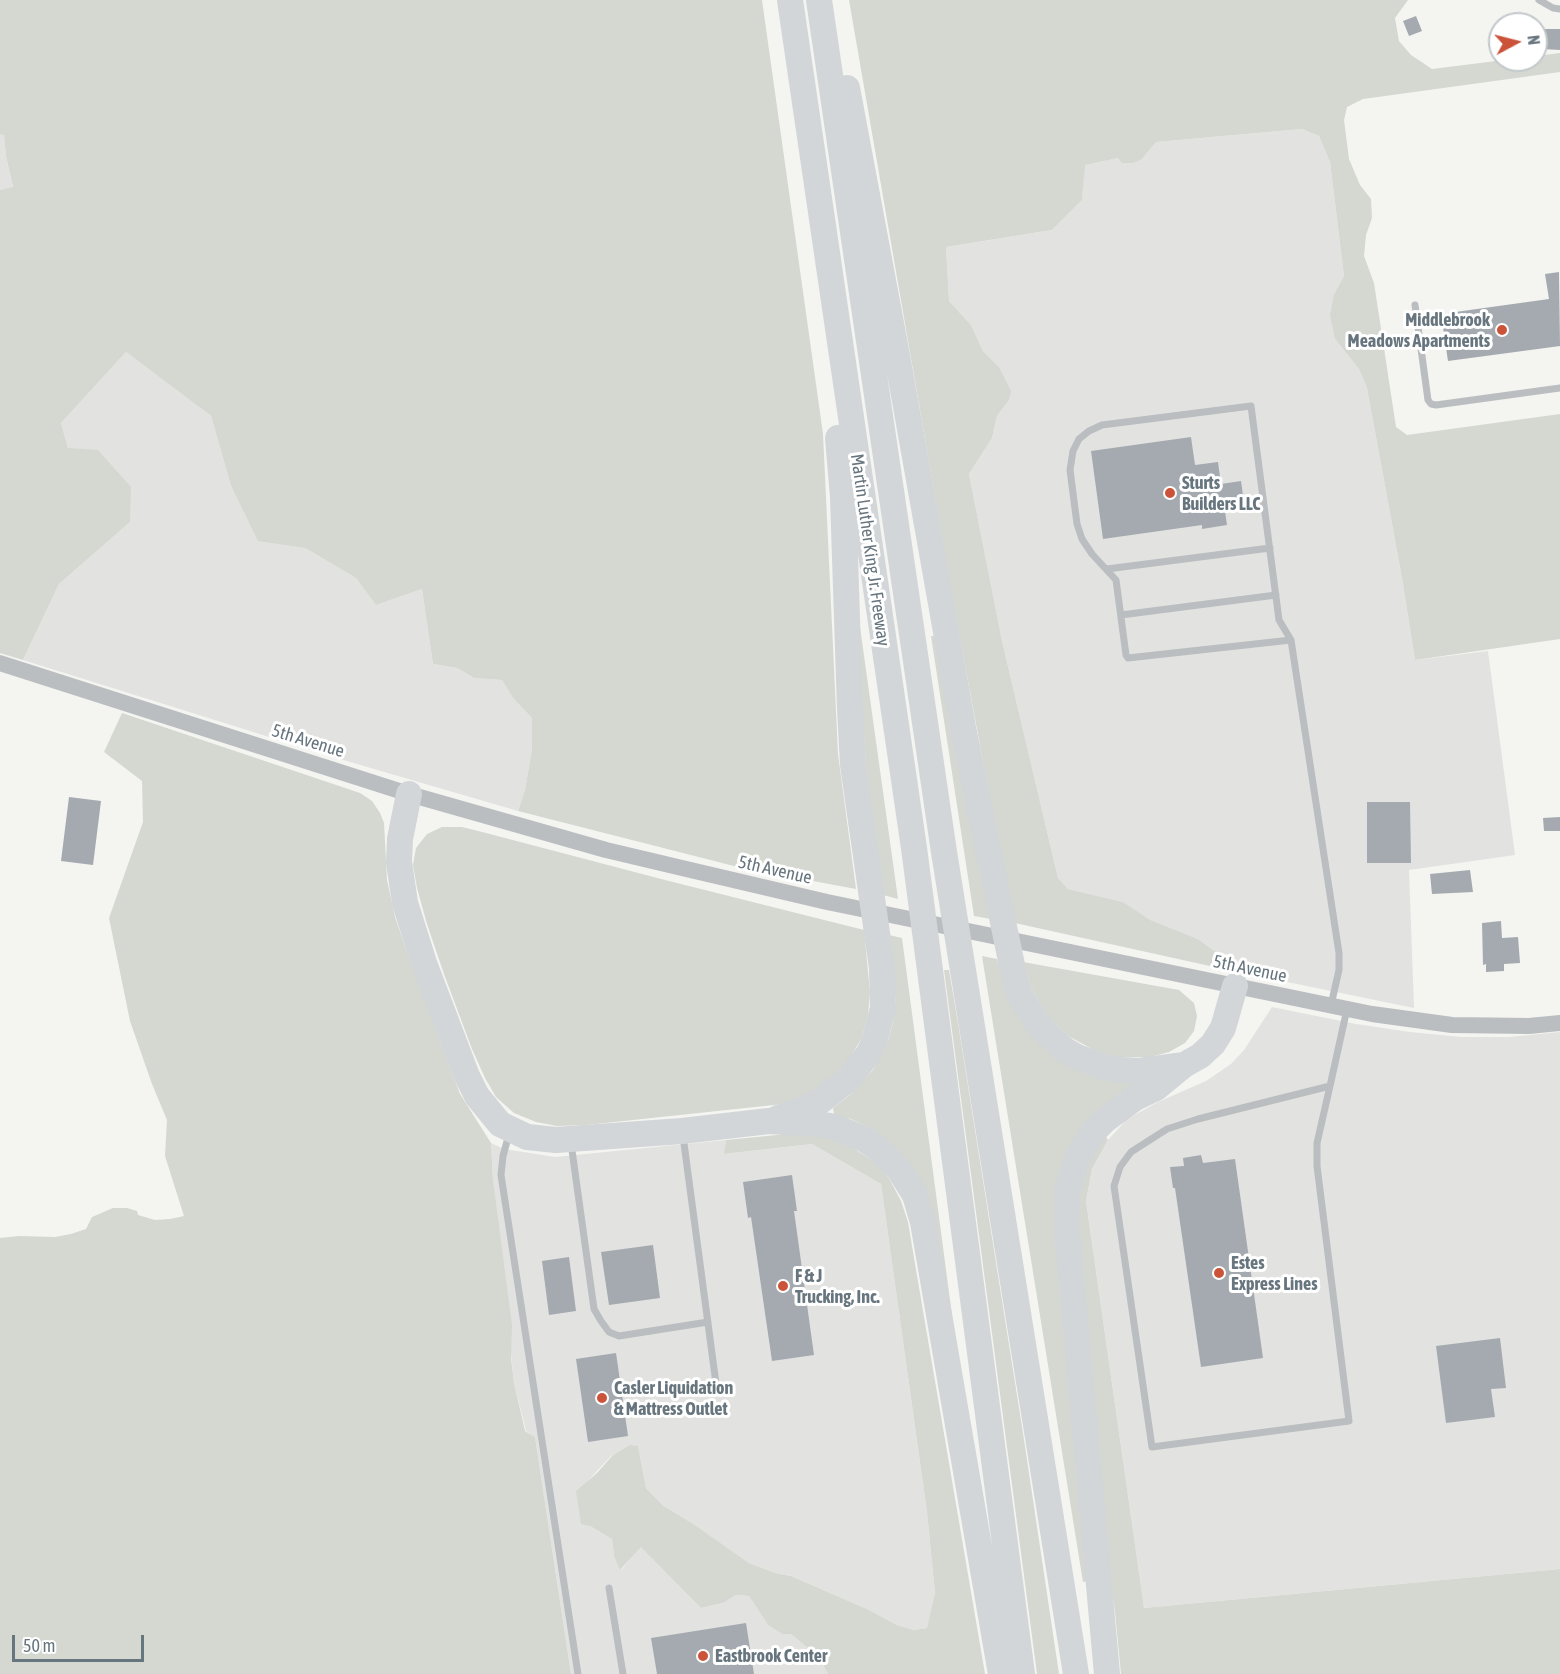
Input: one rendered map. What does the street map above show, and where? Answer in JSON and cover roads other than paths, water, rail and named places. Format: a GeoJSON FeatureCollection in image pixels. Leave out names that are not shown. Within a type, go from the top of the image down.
{"type":"FeatureCollection","features":[{"type":"Feature","properties":{"kind":"highway","name":"Martin Luther King Jr. Freeway"},"geometry":{"type":"LineString","coordinates":[[790,0],[914,848],[1022,1674]]}},
{"type":"Feature","properties":{"kind":"highway","name":"Martin Luther King Jr. Freeway"},"geometry":{"type":"LineString","coordinates":[[819,0],[940,829],[1076,1674]]}},
{"type":"Feature","properties":{"kind":"highway"},"geometry":{"type":"LineString","coordinates":[[827,0],[855,123],[964,733],[1014,980],[1024,1003],[1039,1026],[1065,1050],[1077,1057],[1107,1068],[1123,1070],[1139,1071],[1184,1065]]}},
{"type":"Feature","properties":{"kind":"highway"},"geometry":{"type":"LineString","coordinates":[[769,1121],[822,1100],[850,1078],[861,1065],[875,1039],[884,996],[853,756],[843,497],[837,426],[796,132],[800,65]]}},
{"type":"Feature","properties":{"kind":"highway"},"geometry":{"type":"LineString","coordinates":[[409,794],[400,839],[399,862],[401,883],[412,928],[467,1076],[477,1096],[501,1124],[510,1130],[541,1139],[570,1140],[769,1121],[819,1124],[853,1133],[880,1150],[891,1161],[915,1195],[923,1222],[1002,1674]]}},
{"type":"Feature","properties":{"kind":"highway"},"geometry":{"type":"LineString","coordinates":[[1107,1674],[1066,1231],[1067,1191],[1078,1156],[1094,1132],[1112,1114],[1156,1088],[1184,1065],[1207,1051],[1219,1036],[1235,986]]}},
{"type":"Feature","properties":{"kind":"street","name":"5th Avenue"},"geometry":{"type":"LineString","coordinates":[[0,663],[409,794],[606,850],[827,902],[1394,1018],[1452,1025],[1529,1026],[1560,1023]]}},
{"type":"Feature","properties":{"kind":"lane"},"geometry":{"type":"LineString","coordinates":[[1539,0],[1553,8],[1560,9]]}},
{"type":"Feature","properties":{"kind":"lane"},"geometry":{"type":"LineString","coordinates":[[1415,305],[1428,400],[1431,404],[1560,388]]}},
{"type":"Feature","properties":{"kind":"lane"},"geometry":{"type":"LineString","coordinates":[[1291,640],[1128,658],[1116,580],[1082,540],[1077,524],[1070,470],[1073,451],[1079,439],[1102,425],[1251,406],[1279,620],[1291,640],[1339,953],[1339,1007],[1330,1086],[1317,1143],[1317,1166],[1349,1421],[1152,1447],[1114,1186],[1120,1167],[1131,1152],[1167,1129],[1330,1086]]}},
{"type":"Feature","properties":{"kind":"lane"},"geometry":{"type":"LineString","coordinates":[[1107,569],[1269,548]]}},
{"type":"Feature","properties":{"kind":"lane"},"geometry":{"type":"LineString","coordinates":[[1120,615],[1276,596]]}},
{"type":"Feature","properties":{"kind":"lane"},"geometry":{"type":"LineString","coordinates":[[510,1130],[501,1175],[578,1674]]}},
{"type":"Feature","properties":{"kind":"lane"},"geometry":{"type":"LineString","coordinates":[[682,1131],[717,1391]]}},
{"type":"Feature","properties":{"kind":"lane"},"geometry":{"type":"LineString","coordinates":[[570,1140],[594,1310],[609,1332],[619,1336],[708,1322]]}},
{"type":"Feature","properties":{"kind":"lane"},"geometry":{"type":"LineString","coordinates":[[609,1588],[623,1674]]}},
{"type":"Feature","properties":{"kind":"place","name":"Middlebrook Meadows Apartments"},"geometry":{"type":"Point","coordinates":[1502,330]}},
{"type":"Feature","properties":{"kind":"place","name":"Sturts Builders LLC"},"geometry":{"type":"Point","coordinates":[1170,493]}},
{"type":"Feature","properties":{"kind":"place","name":"Estes Express Lines"},"geometry":{"type":"Point","coordinates":[1219,1273]}},
{"type":"Feature","properties":{"kind":"place","name":"F & J Trucking, Inc."},"geometry":{"type":"Point","coordinates":[783,1286]}},
{"type":"Feature","properties":{"kind":"place","name":"Casler Liquidation & Mattress Outlet"},"geometry":{"type":"Point","coordinates":[602,1398]}},
{"type":"Feature","properties":{"kind":"place","name":"Eastbrook Center"},"geometry":{"type":"Point","coordinates":[703,1656]}}]}
